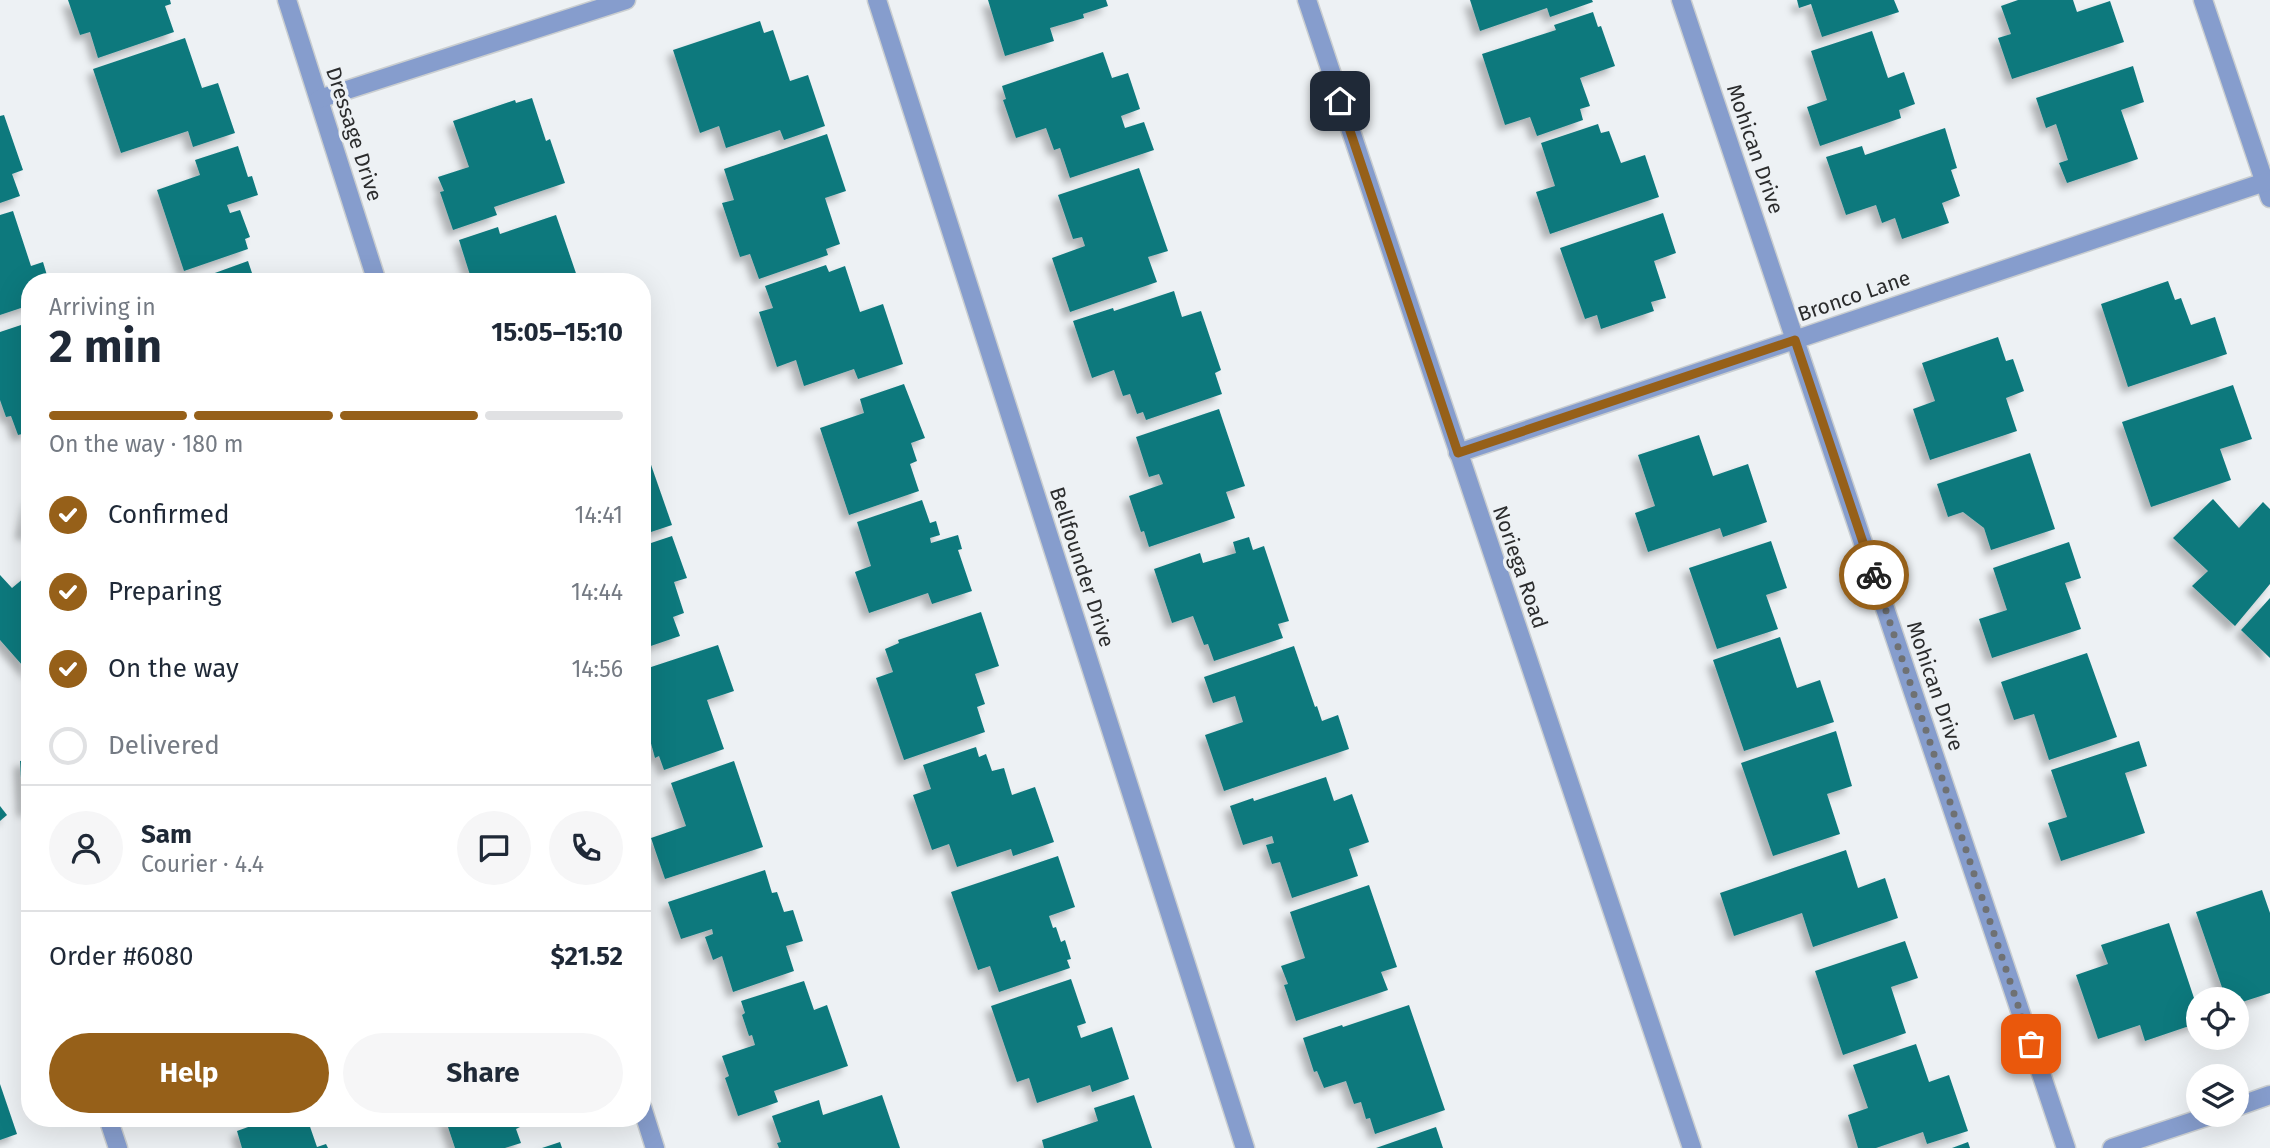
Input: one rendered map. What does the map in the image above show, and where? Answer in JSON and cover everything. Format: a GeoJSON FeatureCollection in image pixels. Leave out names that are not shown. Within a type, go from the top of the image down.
{"type":"FeatureCollection","features":[{"type":"Feature","properties":{"kind":"street","name":"Dressage Drive"},"geometry":{"type":"LineString","coordinates":[[287,0],[374,273]]}},
{"type":"Feature","properties":{"kind":"street"},"geometry":{"type":"LineString","coordinates":[[319,99],[626,0]]}},
{"type":"Feature","properties":{"kind":"street","name":"Bellfounder Drive"},"geometry":{"type":"LineString","coordinates":[[877,0],[1245,1148]]}},
{"type":"Feature","properties":{"kind":"street","name":"Noriega Road"},"geometry":{"type":"LineString","coordinates":[[1307,0],[1692,1148]]}},
{"type":"Feature","properties":{"kind":"street","name":"Mohican Drive"},"geometry":{"type":"LineString","coordinates":[[1681,0],[2066,1148]]}},
{"type":"Feature","properties":{"kind":"street"},"geometry":{"type":"LineString","coordinates":[[2203,0],[2267,190]]}},
{"type":"Feature","properties":{"kind":"street","name":"Bronco Lane"},"geometry":{"type":"LineString","coordinates":[[1458,453],[1795,340],[2267,190]]}},
{"type":"Feature","properties":{"kind":"street"},"geometry":{"type":"LineString","coordinates":[[2249,1102],[2270,1095]]}},
{"type":"Feature","properties":{"kind":"street"},"geometry":{"type":"LineString","coordinates":[[2112,1148],[2186,1124]]}},
{"type":"Feature","properties":{"kind":"street"},"geometry":{"type":"LineString","coordinates":[[111,1127],[118,1148]]}},
{"type":"Feature","properties":{"kind":"street"},"geometry":{"type":"LineString","coordinates":[[648,1127],[655,1148]]}},
{"type":"Feature","properties":{"kind":"building"},"geometry":{"type":"Polygon","coordinates":[[[68,0],[170,0],[171,4],[165,6],[174,32],[98,58],[90,32],[80,35],[68,0]]]}},
{"type":"Feature","properties":{"kind":"building"},"geometry":{"type":"Polygon","coordinates":[[[988,0],[1106,0],[1108,6],[1083,14],[1084,18],[1050,28],[1054,41],[1005,56],[988,0]]]}},
{"type":"Feature","properties":{"kind":"building"},"geometry":{"type":"Polygon","coordinates":[[[1470,0],[1593,2],[1550,17],[1547,8],[1480,31],[1470,0]]]}},
{"type":"Feature","properties":{"kind":"building"},"geometry":{"type":"Polygon","coordinates":[[[1797,0],[1894,0],[1899,12],[1822,37],[1811,4],[1799,8],[1797,0]]]}},
{"type":"Feature","properties":{"kind":"building"},"geometry":{"type":"Polygon","coordinates":[[[2018,0],[2073,0],[2077,12],[2110,1],[2124,42],[2012,79],[1998,38],[2011,34],[2001,6],[2018,0]]]}},
{"type":"Feature","properties":{"kind":"building"},"geometry":{"type":"Polygon","coordinates":[[[1593,12],[1598,27],[1601,26],[1615,66],[1580,78],[1590,106],[1580,109],[1583,120],[1537,136],[1530,117],[1505,125],[1482,54],[1556,30],[1554,25],[1593,12]]]}},
{"type":"Feature","properties":{"kind":"building"},"geometry":{"type":"Polygon","coordinates":[[[760,21],[764,33],[773,30],[790,81],[808,75],[825,126],[784,140],[780,130],[726,148],[719,126],[700,133],[673,50],[760,21]]]}},
{"type":"Feature","properties":{"kind":"building"},"geometry":{"type":"Polygon","coordinates":[[[1872,31],[1888,78],[1904,72],[1915,104],[1899,110],[1901,118],[1820,146],[1807,107],[1827,100],[1811,51],[1872,31]]]}},
{"type":"Feature","properties":{"kind":"building"},"geometry":{"type":"Polygon","coordinates":[[[185,38],[202,88],[218,83],[235,133],[193,147],[188,131],[121,153],[93,69],[185,38]]]}},
{"type":"Feature","properties":{"kind":"building"},"geometry":{"type":"Polygon","coordinates":[[[1103,52],[1112,78],[1128,73],[1140,109],[1121,116],[1125,128],[1144,122],[1154,150],[1070,178],[1060,148],[1054,150],[1046,128],[1016,138],[1003,100],[1006,99],[1002,86],[1103,52]]]}},
{"type":"Feature","properties":{"kind":"building"},"geometry":{"type":"Polygon","coordinates":[[[2133,66],[2144,102],[2121,110],[2138,159],[2067,183],[2059,163],[2068,160],[2056,124],[2046,128],[2036,98],[2133,66]]]}},
{"type":"Feature","properties":{"kind":"building"},"geometry":{"type":"Polygon","coordinates":[[[532,98],[546,141],[550,139],[565,183],[494,207],[497,215],[453,230],[440,192],[444,191],[438,177],[469,167],[453,121],[515,100],[516,103],[532,98]]]}},
{"type":"Feature","properties":{"kind":"building"},"geometry":{"type":"Polygon","coordinates":[[[4,115],[23,170],[12,174],[20,196],[0,203],[0,116],[4,115]]]}},
{"type":"Feature","properties":{"kind":"building"},"geometry":{"type":"Polygon","coordinates":[[[1598,124],[1601,133],[1609,131],[1621,163],[1645,155],[1659,197],[1550,234],[1536,192],[1555,186],[1541,143],[1598,124]]]}},
{"type":"Feature","properties":{"kind":"building"},"geometry":{"type":"Polygon","coordinates":[[[1945,128],[1957,168],[1951,170],[1960,196],[1942,203],[1949,223],[1902,239],[1895,218],[1882,223],[1876,205],[1846,215],[1826,157],[1862,146],[1865,155],[1945,128]]]}},
{"type":"Feature","properties":{"kind":"building"},"geometry":{"type":"Polygon","coordinates":[[[827,134],[846,191],[825,198],[840,244],[826,249],[828,255],[759,279],[750,254],[740,257],[722,203],[734,200],[724,169],[827,134]]]}},
{"type":"Feature","properties":{"kind":"building"},"geometry":{"type":"Polygon","coordinates":[[[238,146],[248,177],[252,176],[258,195],[227,205],[230,213],[240,210],[250,237],[245,239],[248,249],[184,271],[157,190],[200,175],[195,160],[238,146]]]}},
{"type":"Feature","properties":{"kind":"building"},"geometry":{"type":"Polygon","coordinates":[[[1139,168],[1168,251],[1148,257],[1157,282],[1070,312],[1052,258],[1085,246],[1082,237],[1073,239],[1058,195],[1139,168]]]}},
{"type":"Feature","properties":{"kind":"building"},"geometry":{"type":"Polygon","coordinates":[[[13,211],[31,266],[43,262],[46,273],[21,273],[21,308],[0,315],[0,215],[13,211]]]}},
{"type":"Feature","properties":{"kind":"building"},"geometry":{"type":"Polygon","coordinates":[[[1663,213],[1676,253],[1654,261],[1666,298],[1651,302],[1654,311],[1601,329],[1597,315],[1585,319],[1560,248],[1663,213]]]}},
{"type":"Feature","properties":{"kind":"building"},"geometry":{"type":"Polygon","coordinates":[[[556,215],[576,273],[469,273],[459,240],[498,227],[500,234],[556,215]]]}},
{"type":"Feature","properties":{"kind":"building"},"geometry":{"type":"Polygon","coordinates":[[[248,261],[252,273],[215,273],[248,261]]]}},
{"type":"Feature","properties":{"kind":"building"},"geometry":{"type":"Polygon","coordinates":[[[826,265],[829,272],[845,266],[860,312],[883,304],[903,364],[858,379],[854,369],[804,386],[796,360],[777,367],[759,312],[773,308],[765,286],[826,265]]]}},
{"type":"Feature","properties":{"kind":"building"},"geometry":{"type":"Polygon","coordinates":[[[2168,281],[2175,300],[2181,298],[2191,325],[2215,317],[2227,354],[2128,387],[2101,304],[2168,281]]]}},
{"type":"Feature","properties":{"kind":"building"},"geometry":{"type":"Polygon","coordinates":[[[1174,291],[1182,317],[1201,311],[1221,370],[1215,373],[1222,394],[1146,420],[1143,412],[1137,414],[1130,394],[1123,396],[1114,370],[1092,378],[1073,321],[1174,291]]]}},
{"type":"Feature","properties":{"kind":"building"},"geometry":{"type":"Polygon","coordinates":[[[21,325],[21,434],[18,435],[11,416],[6,417],[0,400],[0,332],[21,325]]]}},
{"type":"Feature","properties":{"kind":"building"},"geometry":{"type":"Polygon","coordinates":[[[1998,337],[2006,361],[2013,359],[2024,391],[2006,398],[2017,431],[1930,460],[1913,409],[1935,401],[1922,363],[1998,337]]]}},
{"type":"Feature","properties":{"kind":"building"},"geometry":{"type":"Polygon","coordinates":[[[904,384],[925,438],[911,443],[917,461],[910,464],[919,491],[849,515],[820,428],[864,413],[860,399],[904,384]]]}},
{"type":"Feature","properties":{"kind":"building"},"geometry":{"type":"Polygon","coordinates":[[[2233,385],[2252,439],[2220,449],[2231,480],[2151,507],[2122,422],[2233,385]]]}},
{"type":"Feature","properties":{"kind":"building"},"geometry":{"type":"Polygon","coordinates":[[[1219,409],[1245,486],[1226,492],[1235,518],[1149,547],[1129,496],[1163,484],[1159,474],[1149,477],[1136,437],[1219,409]]]}},
{"type":"Feature","properties":{"kind":"building"},"geometry":{"type":"Polygon","coordinates":[[[1699,435],[1713,476],[1748,464],[1767,522],[1723,537],[1720,528],[1648,552],[1635,513],[1655,506],[1638,455],[1699,435]]]}},
{"type":"Feature","properties":{"kind":"building"},"geometry":{"type":"Polygon","coordinates":[[[2030,453],[2055,529],[1991,550],[1984,528],[1963,512],[1948,517],[1937,484],[2030,453]]]}},
{"type":"Feature","properties":{"kind":"building"},"geometry":{"type":"Polygon","coordinates":[[[651,465],[672,525],[651,532],[651,465]]]}},
{"type":"Feature","properties":{"kind":"building"},"geometry":{"type":"Polygon","coordinates":[[[2213,499],[2239,528],[2263,502],[2270,509],[2270,584],[2235,626],[2192,586],[2208,571],[2173,538],[2213,499]]]}},
{"type":"Feature","properties":{"kind":"building"},"geometry":{"type":"Polygon","coordinates":[[[922,500],[930,523],[936,521],[940,535],[930,538],[931,543],[958,535],[962,549],[958,550],[972,591],[932,604],[928,593],[869,613],[855,572],[871,566],[857,522],[922,500]]]}},
{"type":"Feature","properties":{"kind":"building"},"geometry":{"type":"Polygon","coordinates":[[[672,536],[687,578],[674,582],[684,613],[673,617],[680,636],[651,646],[651,543],[672,536]]]}},
{"type":"Feature","properties":{"kind":"building"},"geometry":{"type":"Polygon","coordinates":[[[1249,537],[1253,550],[1264,546],[1289,621],[1278,624],[1283,638],[1214,661],[1208,644],[1204,645],[1193,616],[1172,623],[1154,569],[1200,553],[1203,563],[1236,553],[1233,542],[1249,537]]]}},
{"type":"Feature","properties":{"kind":"building"},"geometry":{"type":"Polygon","coordinates":[[[1771,541],[1787,588],[1766,595],[1778,629],[1717,649],[1689,568],[1771,541]]]}},
{"type":"Feature","properties":{"kind":"building"},"geometry":{"type":"Polygon","coordinates":[[[2069,542],[2081,578],[2065,583],[2081,629],[1992,658],[1979,619],[2007,610],[1993,568],[2069,542]]]}},
{"type":"Feature","properties":{"kind":"building"},"geometry":{"type":"Polygon","coordinates":[[[0,575],[12,588],[21,580],[21,664],[0,640],[0,575]]]}},
{"type":"Feature","properties":{"kind":"building"},"geometry":{"type":"Polygon","coordinates":[[[2270,598],[2270,658],[2241,630],[2270,598]]]}},
{"type":"Feature","properties":{"kind":"building"},"geometry":{"type":"Polygon","coordinates":[[[981,612],[999,666],[975,674],[985,704],[977,707],[985,732],[904,760],[876,678],[893,672],[885,649],[899,643],[898,640],[981,612]]]}},
{"type":"Feature","properties":{"kind":"building"},"geometry":{"type":"Polygon","coordinates":[[[1780,637],[1797,688],[1820,680],[1834,722],[1744,751],[1713,660],[1780,637]]]}},
{"type":"Feature","properties":{"kind":"building"},"geometry":{"type":"Polygon","coordinates":[[[718,645],[734,691],[707,700],[724,749],[664,770],[659,756],[655,758],[651,743],[651,667],[718,645]]]}},
{"type":"Feature","properties":{"kind":"building"},"geometry":{"type":"Polygon","coordinates":[[[1294,646],[1322,721],[1338,715],[1349,749],[1224,791],[1205,735],[1243,722],[1235,696],[1213,703],[1204,677],[1294,646]]]}},
{"type":"Feature","properties":{"kind":"building"},"geometry":{"type":"Polygon","coordinates":[[[2087,653],[2117,737],[2049,760],[2034,714],[2014,720],[2001,682],[2087,653]]]}},
{"type":"Feature","properties":{"kind":"building"},"geometry":{"type":"Polygon","coordinates":[[[1836,731],[1852,786],[1827,794],[1840,834],[1773,856],[1741,763],[1836,731]]]}},
{"type":"Feature","properties":{"kind":"building"},"geometry":{"type":"Polygon","coordinates":[[[2139,741],[2147,766],[2125,773],[2145,833],[2061,861],[2048,823],[2067,817],[2051,770],[2139,741]]]}},
{"type":"Feature","properties":{"kind":"building"},"geometry":{"type":"Polygon","coordinates":[[[976,747],[979,757],[986,754],[992,771],[1004,768],[1012,795],[1035,787],[1054,842],[1013,856],[1011,849],[957,867],[949,844],[932,850],[913,795],[931,789],[923,765],[976,747]]]}},
{"type":"Feature","properties":{"kind":"building"},"geometry":{"type":"Polygon","coordinates":[[[734,761],[763,847],[665,879],[651,838],[686,826],[671,783],[734,761]]]}},
{"type":"Feature","properties":{"kind":"building"},"geometry":{"type":"Polygon","coordinates":[[[1326,777],[1334,801],[1352,794],[1369,842],[1349,849],[1358,876],[1292,898],[1280,862],[1272,864],[1266,845],[1274,843],[1272,836],[1243,845],[1230,806],[1253,798],[1254,801],[1326,777]]]}},
{"type":"Feature","properties":{"kind":"building"},"geometry":{"type":"Polygon","coordinates":[[[0,806],[7,815],[0,821],[0,806]]]}},
{"type":"Feature","properties":{"kind":"building"},"geometry":{"type":"Polygon","coordinates":[[[1846,850],[1858,888],[1885,878],[1898,918],[1813,947],[1802,913],[1734,936],[1720,893],[1846,850]]]}},
{"type":"Feature","properties":{"kind":"building"},"geometry":{"type":"Polygon","coordinates":[[[1058,856],[1075,907],[1049,916],[1061,942],[1065,940],[1071,959],[1067,960],[1070,968],[999,992],[990,966],[978,970],[951,892],[1058,856]]]}},
{"type":"Feature","properties":{"kind":"building"},"geometry":{"type":"Polygon","coordinates":[[[765,870],[772,893],[777,892],[784,912],[793,910],[803,941],[786,946],[794,971],[733,992],[722,956],[713,960],[705,937],[713,934],[712,929],[681,939],[668,902],[765,870]]]}},
{"type":"Feature","properties":{"kind":"building"},"geometry":{"type":"Polygon","coordinates":[[[1369,885],[1397,967],[1381,972],[1388,990],[1296,1021],[1284,985],[1288,984],[1281,966],[1305,958],[1290,912],[1369,885]]]}},
{"type":"Feature","properties":{"kind":"building"},"geometry":{"type":"Polygon","coordinates":[[[2262,890],[2270,913],[2270,993],[2249,1000],[2249,987],[2222,987],[2196,912],[2262,890]]]}},
{"type":"Feature","properties":{"kind":"building"},"geometry":{"type":"Polygon","coordinates":[[[2169,923],[2190,987],[2186,987],[2186,1027],[2145,1041],[2140,1025],[2098,1039],[2076,975],[2108,964],[2101,945],[2169,923]]]}},
{"type":"Feature","properties":{"kind":"building"},"geometry":{"type":"Polygon","coordinates":[[[1905,941],[1918,978],[1891,987],[1906,1033],[1843,1055],[1815,971],[1905,941]]]}},
{"type":"Feature","properties":{"kind":"building"},"geometry":{"type":"Polygon","coordinates":[[[1071,979],[1086,1023],[1077,1026],[1081,1038],[1112,1027],[1129,1079],[1092,1092],[1090,1085],[1037,1103],[1029,1078],[1017,1082],[991,1006],[1071,979]]]}},
{"type":"Feature","properties":{"kind":"building"},"geometry":{"type":"Polygon","coordinates":[[[804,981],[814,1010],[827,1005],[848,1066],[774,1091],[778,1102],[738,1116],[725,1078],[729,1076],[722,1056],[755,1045],[742,1015],[745,1013],[741,1001],[804,981]]]}},
{"type":"Feature","properties":{"kind":"building"},"geometry":{"type":"Polygon","coordinates":[[[1409,1005],[1445,1110],[1375,1134],[1370,1118],[1366,1119],[1361,1102],[1354,1104],[1346,1081],[1324,1088],[1317,1071],[1314,1072],[1303,1038],[1409,1005]]]}},
{"type":"Feature","properties":{"kind":"building"},"geometry":{"type":"Polygon","coordinates":[[[1916,1044],[1929,1082],[1949,1075],[1968,1131],[1927,1144],[1923,1132],[1876,1148],[1858,1148],[1848,1115],[1868,1108],[1853,1065],[1916,1044]]]}},
{"type":"Feature","properties":{"kind":"building"},"geometry":{"type":"Polygon","coordinates":[[[0,1084],[17,1134],[0,1140],[0,1084]]]}},
{"type":"Feature","properties":{"kind":"building"},"geometry":{"type":"Polygon","coordinates":[[[882,1095],[900,1148],[779,1148],[777,1143],[781,1142],[772,1116],[819,1100],[823,1115],[882,1095]]]}},
{"type":"Feature","properties":{"kind":"building"},"geometry":{"type":"Polygon","coordinates":[[[1134,1095],[1152,1148],[1044,1148],[1042,1140],[1098,1121],[1094,1108],[1134,1095]]]}},
{"type":"Feature","properties":{"kind":"building"},"geometry":{"type":"Polygon","coordinates":[[[248,1127],[310,1127],[317,1147],[326,1144],[328,1148],[242,1148],[237,1131],[248,1127]]]}},
{"type":"Feature","properties":{"kind":"building"},"geometry":{"type":"Polygon","coordinates":[[[448,1127],[520,1127],[516,1129],[521,1143],[505,1148],[455,1148],[448,1127]]]}},
{"type":"Feature","properties":{"kind":"building"},"geometry":{"type":"Polygon","coordinates":[[[1436,1127],[1443,1148],[1376,1148],[1436,1127]]]}},
{"type":"Feature","properties":{"kind":"building"},"geometry":{"type":"Polygon","coordinates":[[[560,1142],[562,1148],[542,1148],[560,1142]]]}},
{"type":"Feature","properties":{"kind":"building"},"geometry":{"type":"Polygon","coordinates":[[[1968,1142],[1970,1148],[1952,1148],[1968,1142]]]}},
{"type":"Feature","properties":{"kind":"way so far"},"geometry":{"type":"LineString","coordinates":[[1874,575],[2031,1044]]}},
{"type":"Feature","properties":{"kind":"route"},"geometry":{"type":"LineString","coordinates":[[1340,101],[1458,453],[1795,340],[1874,575]]}}]}
